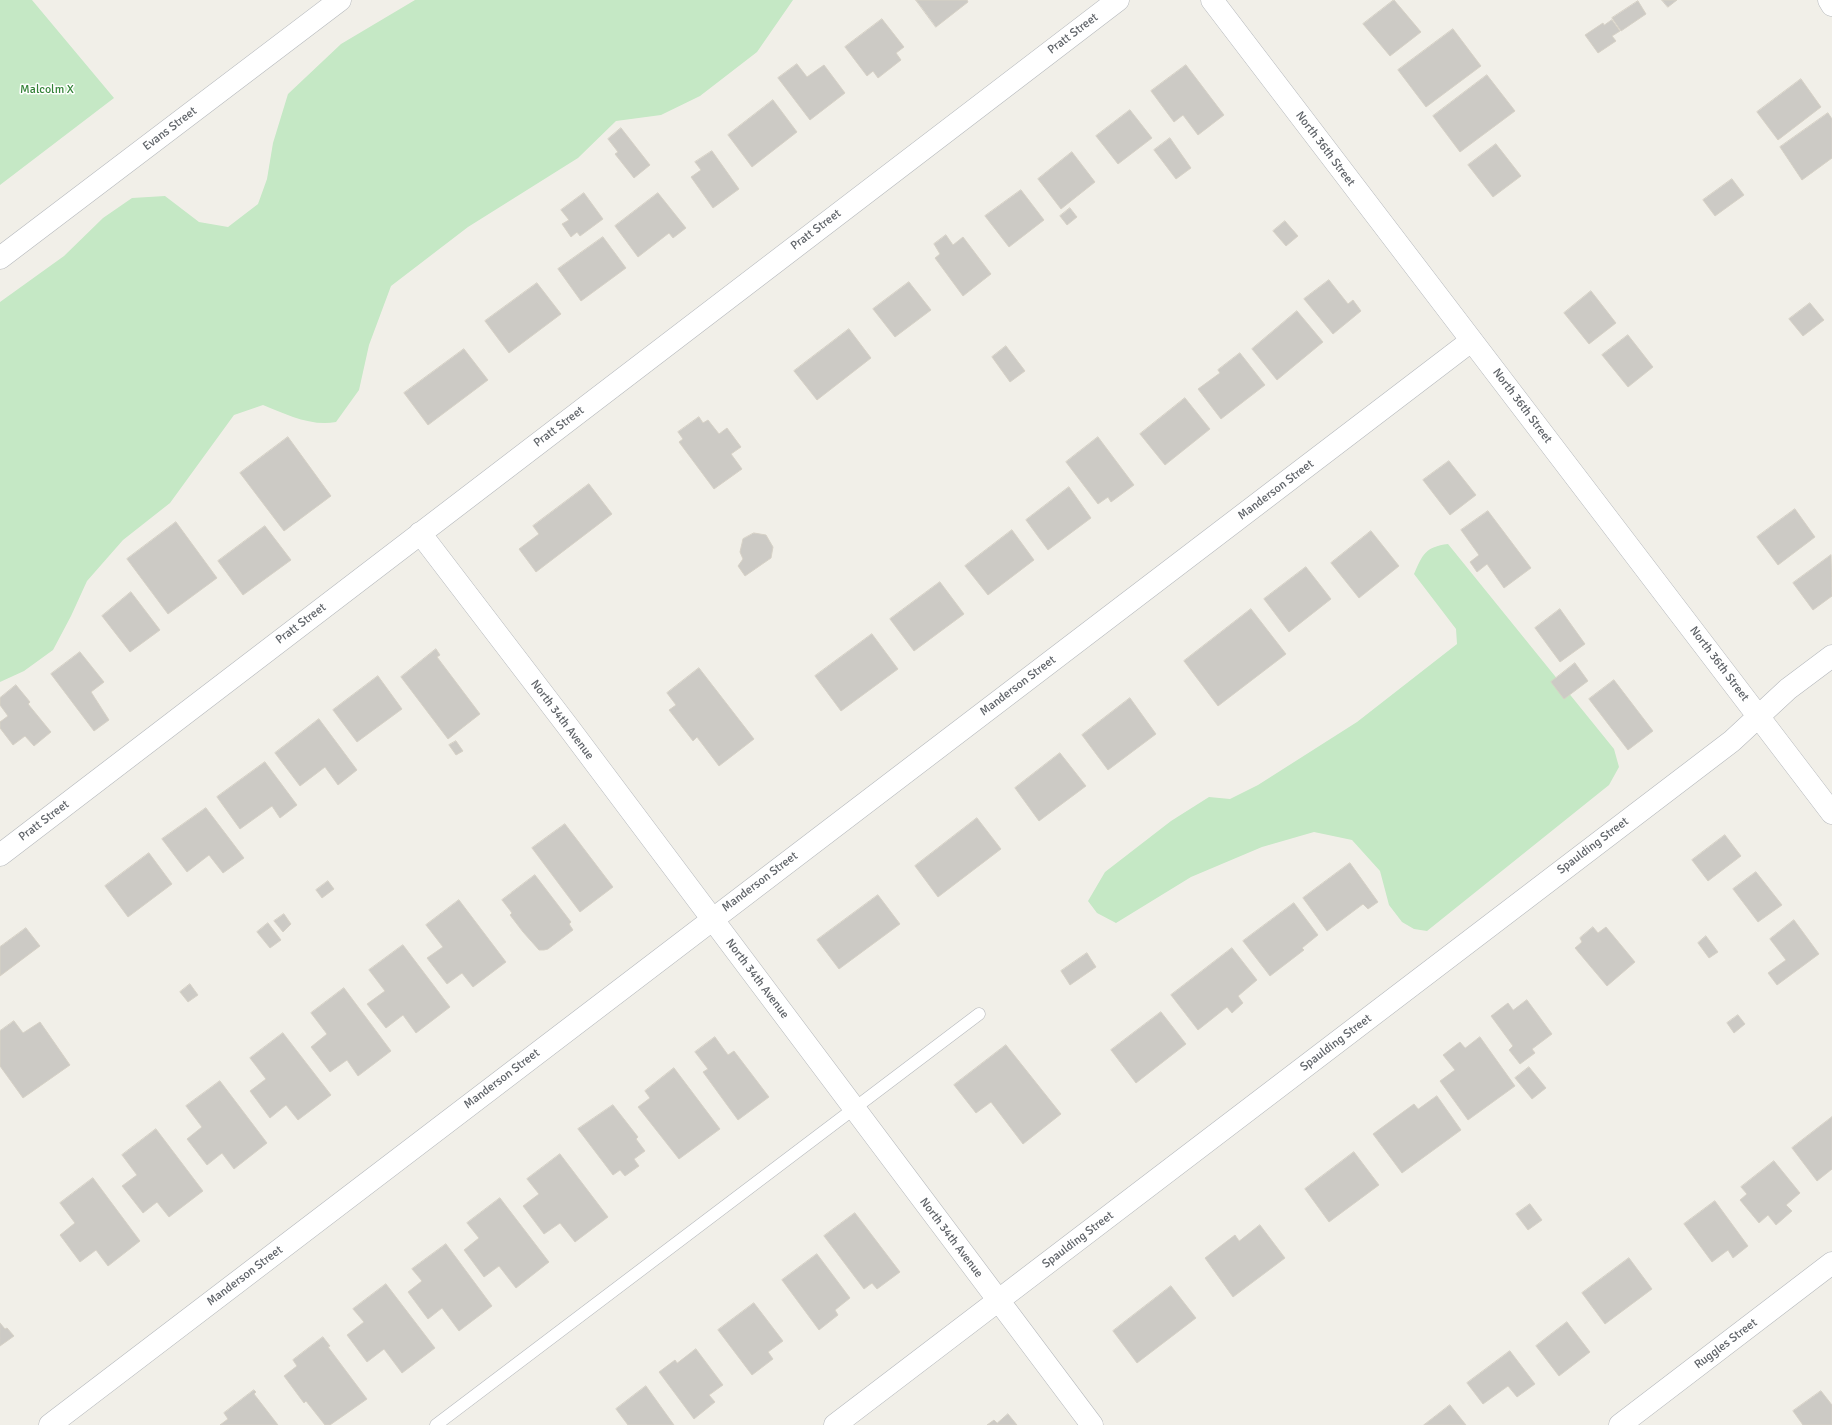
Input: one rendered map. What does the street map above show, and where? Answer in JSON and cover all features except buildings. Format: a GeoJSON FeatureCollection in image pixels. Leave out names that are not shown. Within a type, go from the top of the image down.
{"type":"FeatureCollection","features":[{"type":"Feature","properties":{"kind":"street","name":"Evans Street"},"geometry":{"type":"LineString","coordinates":[[0,258],[340,0]]}},
{"type":"Feature","properties":{"kind":"street","name":"Pratt Street"},"geometry":{"type":"LineString","coordinates":[[0,855],[1118,0]]}},
{"type":"Feature","properties":{"kind":"street","name":"North 36th Street"},"geometry":{"type":"LineString","coordinates":[[1212,0],[1832,812]]}},
{"type":"Feature","properties":{"kind":"street"},"geometry":{"type":"LineString","coordinates":[[1828,0],[1832,5]]}},
{"type":"Feature","properties":{"kind":"street","name":"Manderson Street"},"geometry":{"type":"LineString","coordinates":[[50,1425],[1471,341]]}},
{"type":"Feature","properties":{"kind":"street","name":"North 34th Avenue"},"geometry":{"type":"LineString","coordinates":[[420,533],[569,728],[1092,1425]]}},
{"type":"Feature","properties":{"kind":"street","name":"Spaulding Street"},"geometry":{"type":"LineString","coordinates":[[835,1425],[1732,741],[1788,689],[1832,656]]}},
{"type":"Feature","properties":{"kind":"street","name":"Ruggles Street"},"geometry":{"type":"LineString","coordinates":[[1620,1425],[1832,1263]]}},
{"type":"Feature","properties":{"kind":"lane"},"geometry":{"type":"LineString","coordinates":[[436,1425],[979,1014]]}},
{"type":"Feature","properties":{"kind":"green space","name":"Malcolm X"},"geometry":{"type":"Polygon","coordinates":[[[0,0],[32,0],[114,98],[0,185],[0,0]]]}},
{"type":"Feature","properties":{"kind":"green space"},"geometry":{"type":"Polygon","coordinates":[[[415,0],[793,0],[757,52],[700,96],[661,115],[616,121],[578,158],[468,227],[391,286],[369,345],[359,390],[336,422],[318,423],[299,419],[263,405],[234,415],[170,503],[123,540],[87,581],[53,650],[24,671],[0,682],[0,302],[64,256],[103,218],[132,198],[165,196],[199,222],[228,227],[258,204],[267,179],[273,143],[288,94],[341,44],[415,0]]]}},
{"type":"Feature","properties":{"kind":"green space"},"geometry":{"type":"Polygon","coordinates":[[[1448,544],[1614,749],[1619,767],[1609,785],[1427,931],[1414,929],[1402,922],[1389,905],[1380,871],[1352,840],[1314,832],[1262,847],[1191,877],[1116,923],[1097,913],[1088,901],[1105,872],[1171,821],[1209,797],[1230,799],[1258,785],[1357,722],[1457,644],[1456,629],[1414,574],[1420,561],[1426,553],[1434,547],[1448,544]]]}}]}
